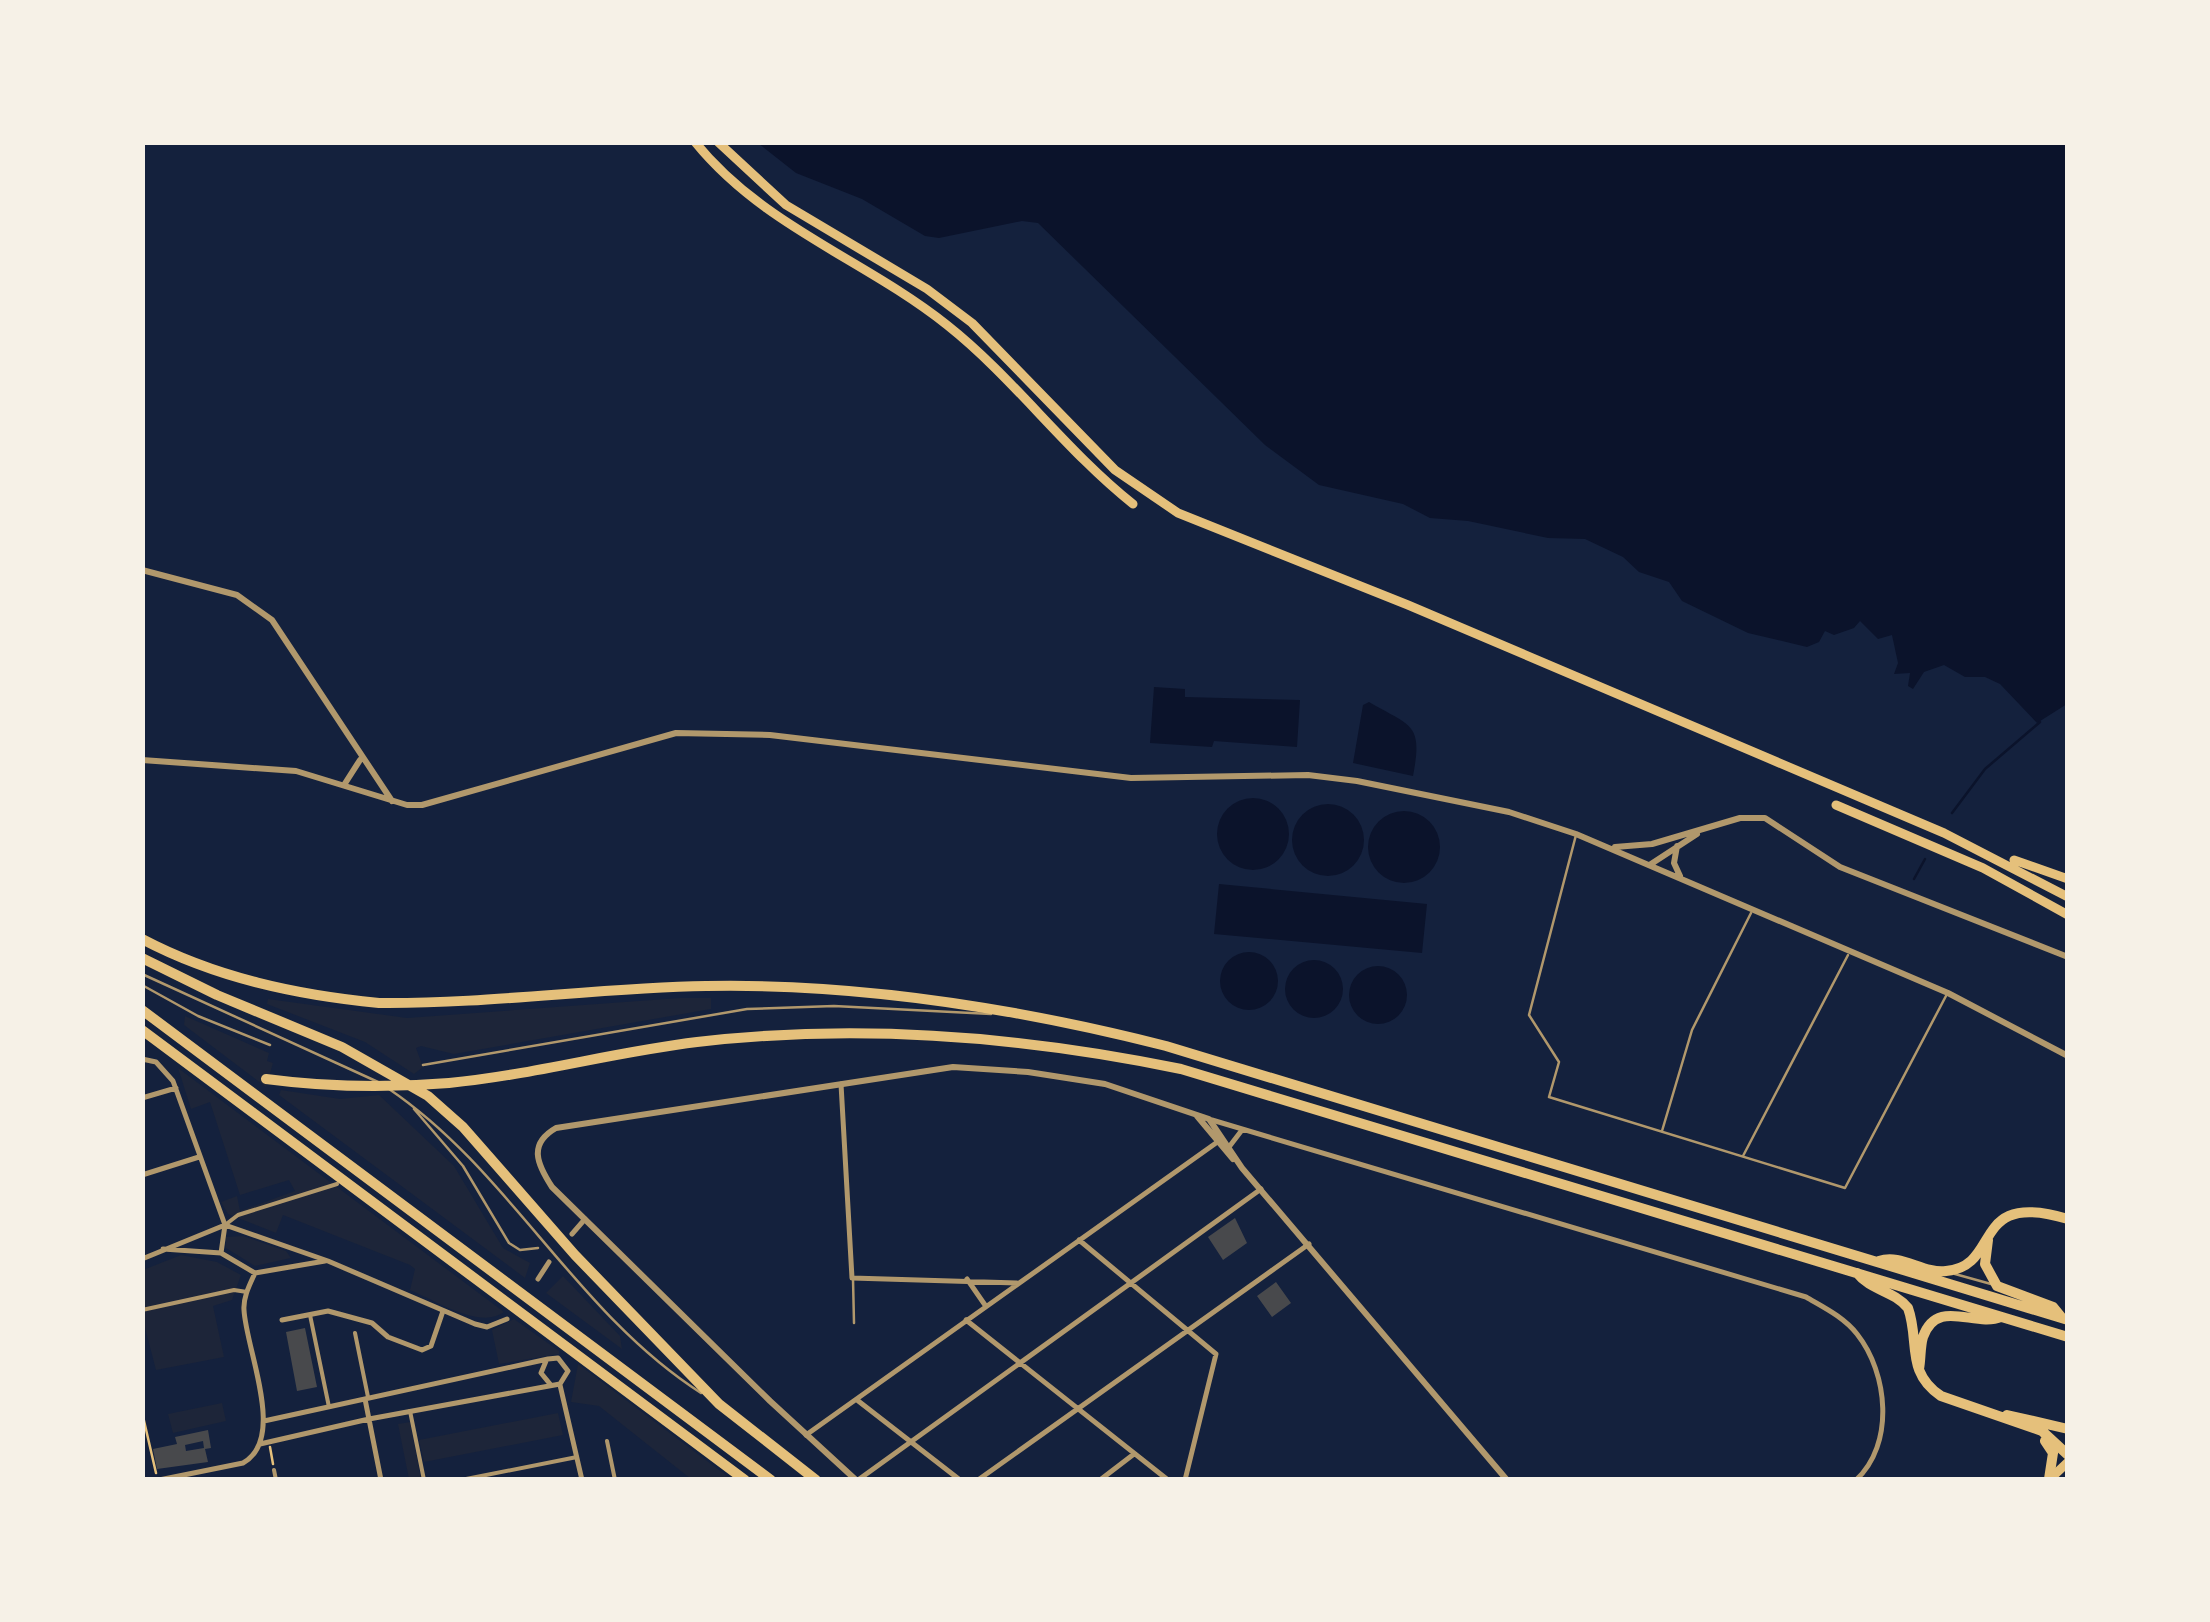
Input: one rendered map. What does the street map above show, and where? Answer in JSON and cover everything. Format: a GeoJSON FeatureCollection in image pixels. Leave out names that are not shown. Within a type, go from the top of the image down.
{"type":"FeatureCollection","features":[{"type":"Feature","properties":{"kind":"highway"},"geometry":{"type":"LineString","coordinates":[[142,939],[250,981],[379,1003],[708,986],[792,987],[982,1006],[1072,1022],[1166,1046],[2065,1319]]}},
{"type":"Feature","properties":{"kind":"highway"},"geometry":{"type":"LineString","coordinates":[[142,958],[218,996],[342,1046],[428,1096],[463,1127],[575,1256],[719,1404],[816,1480]]}},
{"type":"Feature","properties":{"kind":"highway"},"geometry":{"type":"LineString","coordinates":[[142,1010],[771,1480]]}},
{"type":"Feature","properties":{"kind":"highway"},"geometry":{"type":"LineString","coordinates":[[142,1030],[745,1480]]}},
{"type":"Feature","properties":{"kind":"highway"},"geometry":{"type":"LineString","coordinates":[[266,1078],[360,1086],[450,1083],[753,1036],[872,1031],[972,1036],[1181,1069],[2068,1337]]}},
{"type":"Feature","properties":{"kind":"highway"},"geometry":{"type":"LineString","coordinates":[[1877,1262],[1889,1257],[1948,1272],[1967,1264],[2004,1217],[2018,1210],[2036,1210],[2068,1219]]}},
{"type":"Feature","properties":{"kind":"highway"},"geometry":{"type":"LineString","coordinates":[[1988,1236],[1985,1264],[1997,1286],[2053,1307],[2065,1319]]}},
{"type":"Feature","properties":{"kind":"highway"},"geometry":{"type":"LineString","coordinates":[[1856,1272],[1866,1285],[1890,1292],[1908,1308],[1913,1359],[1928,1387],[1941,1396],[2068,1429]]}},
{"type":"Feature","properties":{"kind":"highway"},"geometry":{"type":"LineString","coordinates":[[1918,1370],[1926,1332],[1937,1319],[1954,1315],[1990,1322],[2001,1318]]}},
{"type":"Feature","properties":{"kind":"highway"},"geometry":{"type":"LineString","coordinates":[[2006,1415],[2047,1434],[2068,1459]]}},
{"type":"Feature","properties":{"kind":"highway"},"geometry":{"type":"LineString","coordinates":[[2034,1429],[2052,1453],[2049,1479]]}},
{"type":"Feature","properties":{"kind":"main road"},"geometry":{"type":"LineString","coordinates":[[696,142],[758,205],[945,324],[1080,460],[1133,504]]}},
{"type":"Feature","properties":{"kind":"main road"},"geometry":{"type":"LineString","coordinates":[[718,142],[786,205],[950,306],[1115,470],[1200,524],[1426,612],[1968,844],[2068,879]]}},
{"type":"Feature","properties":{"kind":"main road"},"geometry":{"type":"LineString","coordinates":[[1836,804],[1983,868],[2068,915]]}},
{"type":"Feature","properties":{"kind":"main road"},"geometry":{"type":"LineString","coordinates":[[1968,844],[2068,897]]}},
{"type":"Feature","properties":{"kind":"main road"},"geometry":{"type":"LineString","coordinates":[[2049,1479],[2068,1459]]}},
{"type":"Feature","properties":{"kind":"street"},"geometry":{"type":"LineString","coordinates":[[142,570],[236,594],[272,620],[360,759],[393,802]]}},
{"type":"Feature","properties":{"kind":"street"},"geometry":{"type":"LineString","coordinates":[[142,760],[296,771],[393,802],[422,805],[676,734],[724,733],[1131,778],[1340,779],[1510,812],[1576,834],[1948,993],[2068,1056]]}},
{"type":"Feature","properties":{"kind":"street"},"geometry":{"type":"LineString","coordinates":[[344,786],[360,759]]}},
{"type":"Feature","properties":{"kind":"street"},"geometry":{"type":"LineString","coordinates":[[1610,848],[1664,841],[1748,817],[1771,820],[1840,867],[2068,957]]}},
{"type":"Feature","properties":{"kind":"street"},"geometry":{"type":"LineString","coordinates":[[1650,864],[1702,830]]}},
{"type":"Feature","properties":{"kind":"street"},"geometry":{"type":"LineString","coordinates":[[1650,864],[1653,850],[1664,841]]}},
{"type":"Feature","properties":{"kind":"street"},"geometry":{"type":"LineString","coordinates":[[1678,844],[1674,863],[1681,877]]}},
{"type":"Feature","properties":{"kind":"street"},"geometry":{"type":"LineString","coordinates":[[142,1059],[167,1071],[176,1088],[224,1225],[221,1253]]}},
{"type":"Feature","properties":{"kind":"street"},"geometry":{"type":"LineString","coordinates":[[1260,1190],[857,1480],[585,1219],[540,1168],[536,1148],[541,1136],[556,1128],[952,1067],[1028,1072],[1105,1084],[1209,1120],[1806,1297],[1858,1335],[1878,1377],[1882,1427],[1876,1452],[1856,1480]]}},
{"type":"Feature","properties":{"kind":"street"},"geometry":{"type":"LineString","coordinates":[[841,1082],[852,1278],[1018,1283]]}},
{"type":"Feature","properties":{"kind":"street"},"geometry":{"type":"LineString","coordinates":[[142,1098],[176,1088]]}},
{"type":"Feature","properties":{"kind":"street"},"geometry":{"type":"LineString","coordinates":[[1197,1116],[1216,1143],[1308,1244],[1507,1480]]}},
{"type":"Feature","properties":{"kind":"street"},"geometry":{"type":"LineString","coordinates":[[1209,1120],[1242,1168]]}},
{"type":"Feature","properties":{"kind":"street"},"geometry":{"type":"LineString","coordinates":[[1229,1147],[1242,1130]]}},
{"type":"Feature","properties":{"kind":"street"},"geometry":{"type":"LineString","coordinates":[[806,1435],[1216,1143]]}},
{"type":"Feature","properties":{"kind":"street"},"geometry":{"type":"LineString","coordinates":[[142,1175],[199,1157]]}},
{"type":"Feature","properties":{"kind":"street"},"geometry":{"type":"LineString","coordinates":[[142,1259],[224,1225],[238,1215],[337,1184]]}},
{"type":"Feature","properties":{"kind":"street"},"geometry":{"type":"LineString","coordinates":[[572,1234],[585,1219]]}},
{"type":"Feature","properties":{"kind":"street"},"geometry":{"type":"LineString","coordinates":[[224,1225],[328,1261],[486,1326],[507,1319]]}},
{"type":"Feature","properties":{"kind":"street"},"geometry":{"type":"LineString","coordinates":[[1079,1240],[1216,1354],[1185,1480]]}},
{"type":"Feature","properties":{"kind":"street"},"geometry":{"type":"LineString","coordinates":[[978,1480],[1308,1244]]}},
{"type":"Feature","properties":{"kind":"street"},"geometry":{"type":"LineString","coordinates":[[163,1249],[221,1253],[255,1273],[328,1261]]}},
{"type":"Feature","properties":{"kind":"street"},"geometry":{"type":"LineString","coordinates":[[291,1267],[294,1249]]}},
{"type":"Feature","properties":{"kind":"street"},"geometry":{"type":"LineString","coordinates":[[538,1279],[548,1262]]}},
{"type":"Feature","properties":{"kind":"street"},"geometry":{"type":"LineString","coordinates":[[158,1480],[243,1463],[254,1457],[264,1421],[243,1307],[255,1273]]}},
{"type":"Feature","properties":{"kind":"street"},"geometry":{"type":"LineString","coordinates":[[968,1279],[986,1306]]}},
{"type":"Feature","properties":{"kind":"street"},"geometry":{"type":"LineString","coordinates":[[142,1310],[234,1290],[246,1292]]}},
{"type":"Feature","properties":{"kind":"street"},"geometry":{"type":"LineString","coordinates":[[282,1320],[328,1312],[372,1323],[388,1338],[422,1350],[432,1346],[443,1310]]}},
{"type":"Feature","properties":{"kind":"street"},"geometry":{"type":"LineString","coordinates":[[310,1315],[329,1407]]}},
{"type":"Feature","properties":{"kind":"street"},"geometry":{"type":"LineString","coordinates":[[966,1320],[1168,1480]]}},
{"type":"Feature","properties":{"kind":"street"},"geometry":{"type":"LineString","coordinates":[[355,1333],[381,1480]]}},
{"type":"Feature","properties":{"kind":"street"},"geometry":{"type":"LineString","coordinates":[[264,1421],[548,1359],[565,1363],[568,1371],[560,1384],[582,1480]]}},
{"type":"Feature","properties":{"kind":"street"},"geometry":{"type":"LineString","coordinates":[[548,1359],[541,1373],[550,1384]]}},
{"type":"Feature","properties":{"kind":"street"},"geometry":{"type":"LineString","coordinates":[[260,1444],[369,1419],[560,1384]]}},
{"type":"Feature","properties":{"kind":"street"},"geometry":{"type":"LineString","coordinates":[[856,1400],[960,1480]]}},
{"type":"Feature","properties":{"kind":"street"},"geometry":{"type":"LineString","coordinates":[[410,1411],[424,1480]]}},
{"type":"Feature","properties":{"kind":"street"},"geometry":{"type":"LineString","coordinates":[[606,1441],[614,1480]]}},
{"type":"Feature","properties":{"kind":"street"},"geometry":{"type":"LineString","coordinates":[[1100,1480],[1135,1454]]}},
{"type":"Feature","properties":{"kind":"street"},"geometry":{"type":"LineString","coordinates":[[461,1480],[577,1457]]}},
{"type":"Feature","properties":{"kind":"street"},"geometry":{"type":"LineString","coordinates":[[274,1470],[276,1480]]}},
{"type":"Feature","properties":{"kind":"lane"},"geometry":{"type":"LineString","coordinates":[[1576,834],[1529,1015],[1559,1062],[1549,1097],[1844,1188],[1948,993]]}},
{"type":"Feature","properties":{"kind":"lane"},"geometry":{"type":"LineString","coordinates":[[1662,1131],[1692,1030],[1754,907]]}},
{"type":"Feature","properties":{"kind":"lane"},"geometry":{"type":"LineString","coordinates":[[1742,1158],[1852,950]]}},
{"type":"Feature","properties":{"kind":"lane"},"geometry":{"type":"LineString","coordinates":[[142,974],[228,1016],[321,1052],[410,1104],[459,1147],[632,1339],[719,1404]]}},
{"type":"Feature","properties":{"kind":"lane"},"geometry":{"type":"LineString","coordinates":[[142,985],[198,1016],[270,1045]]}},
{"type":"Feature","properties":{"kind":"lane"},"geometry":{"type":"LineString","coordinates":[[423,1065],[747,1009],[955,1010],[1072,1022]]}},
{"type":"Feature","properties":{"kind":"lane"},"geometry":{"type":"LineString","coordinates":[[410,1104],[463,1166],[509,1244],[520,1250],[538,1248]]}},
{"type":"Feature","properties":{"kind":"lane"},"geometry":{"type":"LineString","coordinates":[[1948,1272],[1997,1286]]}},
{"type":"Feature","properties":{"kind":"lane"},"geometry":{"type":"LineString","coordinates":[[852,1278],[854,1323]]}},
{"type":"Feature","properties":{"kind":"path"},"geometry":{"type":"LineString","coordinates":[[142,1412],[158,1480]]}},
{"type":"Feature","properties":{"kind":"path"},"geometry":{"type":"LineString","coordinates":[[270,1442],[274,1470]]}},
{"type":"Feature","properties":{"kind":"shaded area"},"geometry":{"type":"Polygon","coordinates":[[[758,143],[2067,143],[2067,704],[2037,723],[2000,684],[1985,677],[1965,677],[1944,665],[1924,672],[1913,689],[1908,686],[1910,673],[1894,674],[1898,663],[1892,635],[1878,639],[1860,621],[1854,628],[1834,635],[1825,631],[1819,642],[1807,647],[1748,633],[1682,601],[1669,582],[1639,572],[1623,557],[1585,539],[1548,538],[1468,521],[1430,518],[1403,504],[1319,485],[1265,445],[1038,223],[1022,221],[939,238],[925,236],[862,199],[796,173],[758,143]]]}},
{"type":"Feature","properties":{"kind":"shaded area"},"geometry":{"type":"Polygon","coordinates":[[[1154,687],[1185,689],[1185,697],[1300,700],[1297,747],[1214,741],[1212,747],[1150,743],[1154,687]]]}},
{"type":"Feature","properties":{"kind":"shaded area"},"geometry":{"type":"Polygon","coordinates":[[[1369,702],[1411,728],[1416,746],[1413,776],[1353,763],[1363,705],[1369,702]]]}},
{"type":"Feature","properties":{"kind":"shaded area"},"geometry":{"type":"Polygon","coordinates":[[[1253,798],[1278,809],[1289,834],[1278,859],[1253,870],[1228,859],[1217,834],[1228,809],[1253,798]]]}},
{"type":"Feature","properties":{"kind":"shaded area"},"geometry":{"type":"Polygon","coordinates":[[[1328,804],[1353,815],[1364,840],[1353,865],[1328,876],[1303,865],[1292,840],[1303,815],[1328,804]]]}},
{"type":"Feature","properties":{"kind":"shaded area"},"geometry":{"type":"Polygon","coordinates":[[[1404,811],[1429,822],[1440,847],[1429,872],[1404,883],[1379,872],[1368,847],[1379,822],[1404,811]]]}},
{"type":"Feature","properties":{"kind":"shaded area"},"geometry":{"type":"Polygon","coordinates":[[[1219,884],[1427,904],[1422,953],[1214,934],[1219,884]]]}},
{"type":"Feature","properties":{"kind":"shaded area"},"geometry":{"type":"Polygon","coordinates":[[[1249,952],[1269,961],[1278,981],[1269,1001],[1249,1010],[1229,1001],[1220,981],[1229,961],[1249,952]]]}},
{"type":"Feature","properties":{"kind":"shaded area"},"geometry":{"type":"Polygon","coordinates":[[[1314,960],[1334,969],[1343,989],[1334,1009],[1314,1018],[1294,1009],[1285,989],[1294,969],[1314,960]]]}},
{"type":"Feature","properties":{"kind":"shaded area"},"geometry":{"type":"Polygon","coordinates":[[[1378,966],[1398,975],[1407,995],[1398,1015],[1378,1024],[1358,1015],[1349,995],[1358,975],[1378,966]]]}},
{"type":"Feature","properties":{"kind":"shaded area"},"geometry":{"type":"Polygon","coordinates":[[[711,998],[711,1009],[454,1054],[421,1046],[416,1048],[423,1067],[414,1074],[365,1042],[267,1004],[268,999],[407,1018],[711,998]]]}},
{"type":"Feature","properties":{"kind":"shaded area"},"geometry":{"type":"Polygon","coordinates":[[[185,1016],[269,1053],[267,1061],[273,1063],[266,1087],[184,1025],[185,1016]]]}},
{"type":"Feature","properties":{"kind":"shaded area"},"geometry":{"type":"Polygon","coordinates":[[[178,1068],[504,1312],[483,1318],[444,1306],[410,1290],[415,1269],[410,1265],[283,1215],[276,1233],[228,1214],[221,1202],[237,1196],[240,1211],[295,1191],[289,1180],[240,1195],[210,1102],[191,1109],[178,1068]]]}},
{"type":"Feature","properties":{"kind":"shaded area"},"geometry":{"type":"Polygon","coordinates":[[[281,1090],[340,1099],[379,1095],[454,1166],[503,1248],[530,1263],[525,1278],[279,1095],[281,1090]]]}},
{"type":"Feature","properties":{"kind":"shaded area"},"geometry":{"type":"Polygon","coordinates":[[[243,1236],[286,1251],[291,1258],[255,1266],[226,1248],[226,1237],[243,1236]]]}},
{"type":"Feature","properties":{"kind":"shaded area"},"geometry":{"type":"Polygon","coordinates":[[[181,1255],[217,1262],[241,1275],[232,1300],[213,1306],[224,1357],[156,1370],[143,1320],[143,1270],[181,1255]]]}},
{"type":"Feature","properties":{"kind":"shaded area"},"geometry":{"type":"Polygon","coordinates":[[[563,1276],[620,1336],[622,1349],[546,1293],[563,1276]]]}},
{"type":"Feature","properties":{"kind":"shaded area"},"geometry":{"type":"Polygon","coordinates":[[[514,1319],[559,1354],[499,1364],[492,1330],[514,1319]]]}},
{"type":"Feature","properties":{"kind":"shaded area"},"geometry":{"type":"Polygon","coordinates":[[[578,1364],[731,1479],[691,1479],[599,1406],[571,1402],[578,1364]]]}},
{"type":"Feature","properties":{"kind":"shaded area"},"geometry":{"type":"Polygon","coordinates":[[[222,1403],[226,1421],[173,1433],[168,1414],[222,1403]]]}},
{"type":"Feature","properties":{"kind":"shaded area"},"geometry":{"type":"Polygon","coordinates":[[[558,1413],[563,1435],[424,1462],[419,1440],[558,1413]]]}},
{"type":"Feature","properties":{"kind":"shaded area"},"geometry":{"type":"Polygon","coordinates":[[[410,1422],[421,1479],[409,1479],[398,1424],[410,1422]]]}},
{"type":"Feature","properties":{"kind":"building"},"geometry":{"type":"Polygon","coordinates":[[[1235,1218],[1247,1243],[1223,1260],[1208,1237],[1235,1218]]]}},
{"type":"Feature","properties":{"kind":"building"},"geometry":{"type":"Polygon","coordinates":[[[1276,1282],[1291,1303],[1272,1317],[1257,1296],[1276,1282]]]}},
{"type":"Feature","properties":{"kind":"building"},"geometry":{"type":"Polygon","coordinates":[[[305,1328],[317,1387],[297,1391],[286,1332],[305,1328]]]}},
{"type":"Feature","properties":{"kind":"building"},"geometry":{"type":"Polygon","coordinates":[[[208,1430],[208,1462],[157,1469],[153,1449],[177,1444],[175,1437],[208,1430]],[[203,1441],[185,1445],[186,1451],[204,1448],[203,1441]]]}},
{"type":"Feature","properties":{"kind":"waterway"},"geometry":{"type":"LineString","coordinates":[[1952,813],[1985,769],[2040,722]]}},
{"type":"Feature","properties":{"kind":"waterway"},"geometry":{"type":"LineString","coordinates":[[1914,879],[1925,859]]}}]}
